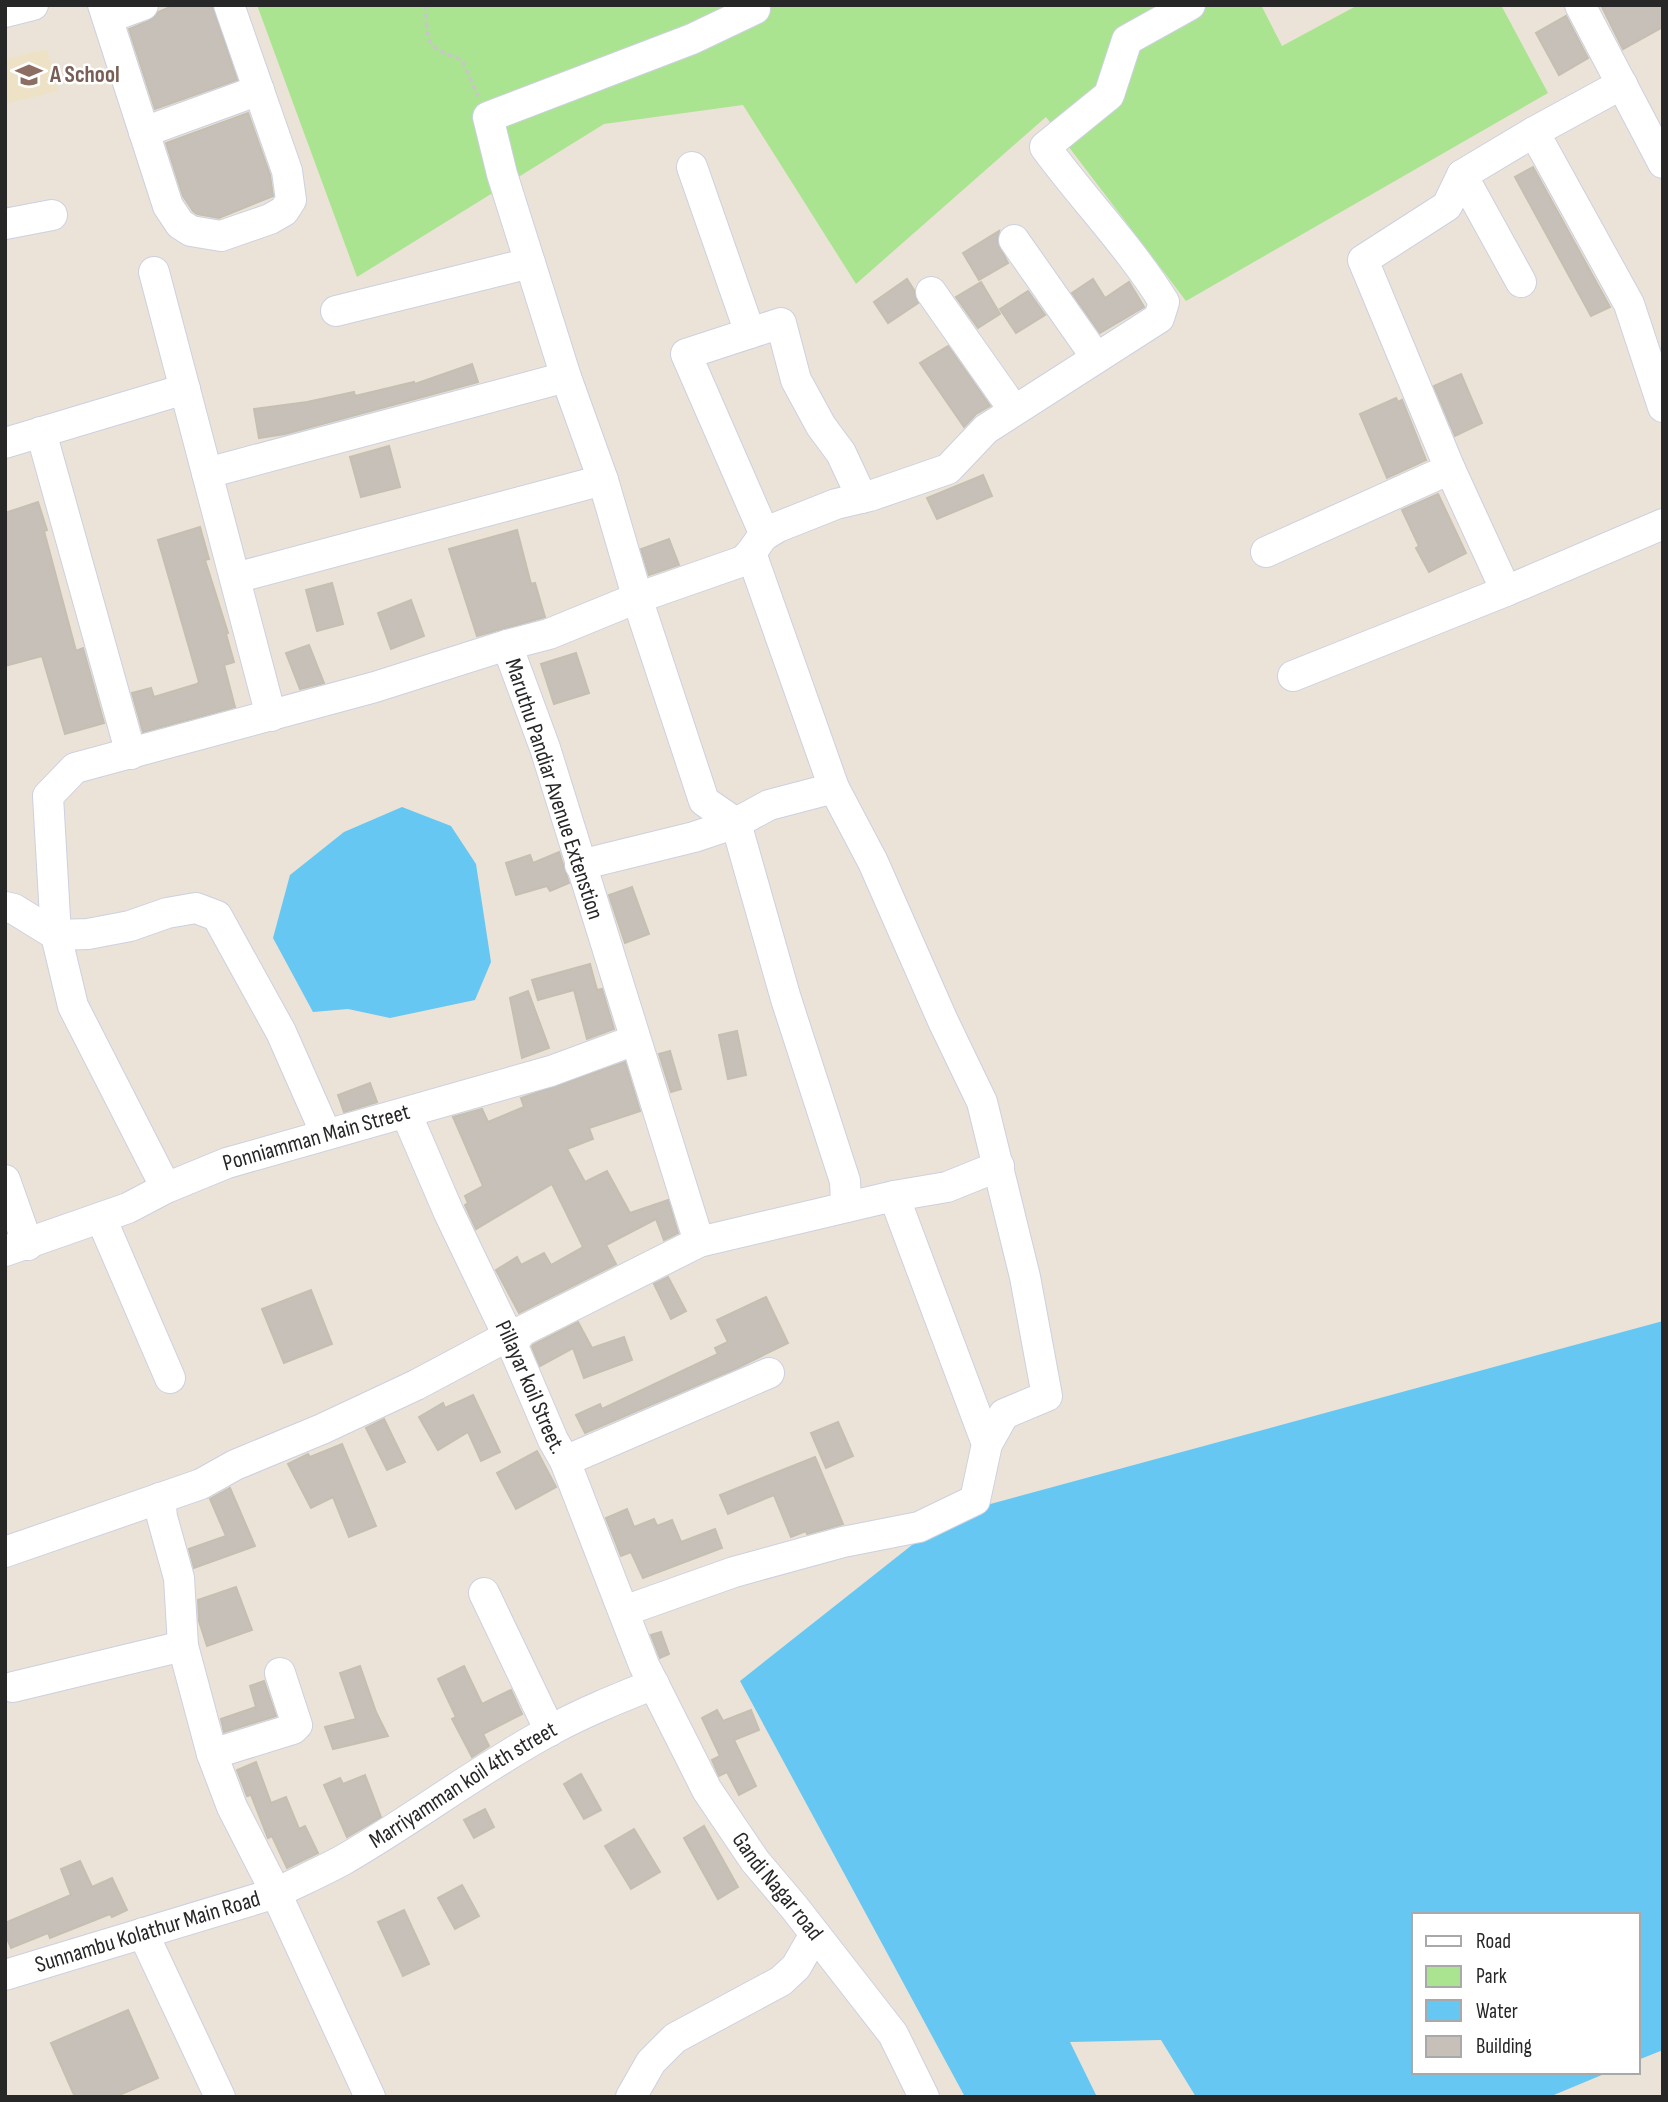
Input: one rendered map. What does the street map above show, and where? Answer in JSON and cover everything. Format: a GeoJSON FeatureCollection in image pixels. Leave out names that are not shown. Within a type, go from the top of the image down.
{"type":"FeatureCollection","features":[{"type":"Feature","properties":{"kind":"street"},"geometry":{"type":"LineString","coordinates":[[5,12],[33,5]]}},
{"type":"Feature","properties":{"kind":"street"},"geometry":{"type":"LineString","coordinates":[[143,5],[105,12],[168,206],[180,224],[191,231],[220,236],[270,219],[284,211],[291,200],[287,171],[229,5]]}},
{"type":"Feature","properties":{"kind":"street","name":"Maruthu Pandiar Avenue Extenstion"},"geometry":{"type":"LineString","coordinates":[[699,1242],[545,748],[507,645],[549,634],[637,598],[743,561],[778,527],[836,504],[948,469],[986,429],[1159,317],[1164,302],[1146,273],[1045,147],[1109,95],[1127,40],[1190,5]]}},
{"type":"Feature","properties":{"kind":"street"},"geometry":{"type":"LineString","coordinates":[[1580,5],[1663,163]]}},
{"type":"Feature","properties":{"kind":"street"},"geometry":{"type":"LineString","coordinates":[[755,9],[692,39],[488,117],[502,174],[566,377],[603,480],[637,598],[704,801],[736,823],[786,999],[845,1181],[846,1208]]}},
{"type":"Feature","properties":{"kind":"street"},"geometry":{"type":"LineString","coordinates":[[1506,591],[1450,469],[1363,260],[1447,206],[1462,175],[1534,132],[1622,85]]}},
{"type":"Feature","properties":{"kind":"street"},"geometry":{"type":"LineString","coordinates":[[145,132],[259,90]]}},
{"type":"Feature","properties":{"kind":"street"},"geometry":{"type":"LineString","coordinates":[[1534,132],[1629,304],[1663,407]]}},
{"type":"Feature","properties":{"kind":"street"},"geometry":{"type":"LineString","coordinates":[[692,167],[750,333]]}},
{"type":"Feature","properties":{"kind":"street"},"geometry":{"type":"LineString","coordinates":[[1462,175],[1521,282]]}},
{"type":"Feature","properties":{"kind":"street"},"geometry":{"type":"LineString","coordinates":[[5,223],[52,215]]}},
{"type":"Feature","properties":{"kind":"street"},"geometry":{"type":"LineString","coordinates":[[1014,240],[1096,357]]}},
{"type":"Feature","properties":{"kind":"street"},"geometry":{"type":"LineString","coordinates":[[336,311],[530,262]]}},
{"type":"Feature","properties":{"kind":"street"},"geometry":{"type":"LineString","coordinates":[[154,272],[271,716]]}},
{"type":"Feature","properties":{"kind":"street"},"geometry":{"type":"LineString","coordinates":[[931,292],[1014,410]]}},
{"type":"Feature","properties":{"kind":"street"},"geometry":{"type":"LineString","coordinates":[[624,1611],[734,1572],[843,1542],[919,1527],[975,1500],[987,1444],[1004,1414],[1047,1396],[1025,1277],[982,1102],[873,862],[834,788],[758,544],[685,354],[781,323],[796,380],[821,426],[841,453],[862,498]]}},
{"type":"Feature","properties":{"kind":"street"},"geometry":{"type":"LineString","coordinates":[[207,473],[566,377]]}},
{"type":"Feature","properties":{"kind":"street"},"geometry":{"type":"LineString","coordinates":[[5,443],[185,389]]}},
{"type":"Feature","properties":{"kind":"street"},"geometry":{"type":"LineString","coordinates":[[41,432],[131,754]]}},
{"type":"Feature","properties":{"kind":"street"},"geometry":{"type":"LineString","coordinates":[[1266,552],[1450,469]]}},
{"type":"Feature","properties":{"kind":"street"},"geometry":{"type":"LineString","coordinates":[[235,578],[603,480]]}},
{"type":"Feature","properties":{"kind":"street"},"geometry":{"type":"LineString","coordinates":[[1293,676],[1506,591],[1663,524]]}},
{"type":"Feature","properties":{"kind":"street"},"geometry":{"type":"LineString","coordinates":[[166,1188],[73,1006],[56,935],[48,796],[75,768],[375,687],[507,645]]}},
{"type":"Feature","properties":{"kind":"street"},"geometry":{"type":"LineString","coordinates":[[580,865],[694,837],[736,823],[769,805],[834,788]]}},
{"type":"Feature","properties":{"kind":"street"},"geometry":{"type":"LineString","coordinates":[[5,906],[56,935],[88,934],[130,926],[196,908],[217,916],[281,1032],[326,1134]]}},
{"type":"Feature","properties":{"kind":"street","name":"Ponniamman Main Street"},"geometry":{"type":"LineString","coordinates":[[16,1248],[128,1208],[166,1188],[227,1163],[551,1071],[635,1040]]}},
{"type":"Feature","properties":{"kind":"street","name":"Pillayar koil Street."},"geometry":{"type":"LineString","coordinates":[[406,1113],[449,1213],[565,1461],[649,1675]]}},
{"type":"Feature","properties":{"kind":"street"},"geometry":{"type":"LineString","coordinates":[[5,1552],[201,1484],[234,1465],[322,1429],[510,1340],[522,1331],[699,1242],[894,1196],[947,1187],[999,1166]]}},
{"type":"Feature","properties":{"kind":"street"},"geometry":{"type":"LineString","coordinates":[[5,1180],[16,1248]]}},
{"type":"Feature","properties":{"kind":"street"},"geometry":{"type":"LineString","coordinates":[[894,1196],[987,1444]]}},
{"type":"Feature","properties":{"kind":"street"},"geometry":{"type":"LineString","coordinates":[[101,1218],[170,1378]]}},
{"type":"Feature","properties":{"kind":"street"},"geometry":{"type":"LineString","coordinates":[[565,1461],[769,1373]]}},
{"type":"Feature","properties":{"kind":"street"},"geometry":{"type":"LineString","coordinates":[[160,1497],[162,1517],[179,1578],[183,1646],[212,1754],[232,1807],[276,1893]]}},
{"type":"Feature","properties":{"kind":"street"},"geometry":{"type":"LineString","coordinates":[[484,1593],[550,1731]]}},
{"type":"Feature","properties":{"kind":"street"},"geometry":{"type":"LineString","coordinates":[[13,1687],[183,1646]]}},
{"type":"Feature","properties":{"kind":"street"},"geometry":{"type":"LineString","coordinates":[[212,1754],[293,1729],[297,1725],[281,1673]]}},
{"type":"Feature","properties":{"kind":"street","name":"Marriyamman koil 4th street"},"geometry":{"type":"LineString","coordinates":[[276,1893],[340,1861],[443,1798],[497,1761],[649,1675]]}},
{"type":"Feature","properties":{"kind":"street","name":"Gandi Nagar road"},"geometry":{"type":"LineString","coordinates":[[649,1675],[707,1790],[755,1861],[893,2034],[924,2097]]}},
{"type":"Feature","properties":{"kind":"street","name":"Sunnambu Kolathur Main Road"},"geometry":{"type":"LineString","coordinates":[[5,1975],[276,1893],[370,2097]]}},
{"type":"Feature","properties":{"kind":"street"},"geometry":{"type":"LineString","coordinates":[[143,1933],[220,2097]]}},
{"type":"Feature","properties":{"kind":"street"},"geometry":{"type":"LineString","coordinates":[[631,2097],[651,2062],[675,2038],[781,1981],[796,1967],[815,1934]]}},
{"type":"Feature","properties":{"kind":"path"},"geometry":{"type":"LineString","coordinates":[[426,5],[426,35],[438,51],[462,60],[488,117]]}},
{"type":"Feature","properties":{"kind":"shaded area","name":"A School"},"geometry":{"type":"Polygon","coordinates":[[[47,49],[58,91],[5,104],[5,59],[47,49]]]}},
{"type":"Feature","properties":{"kind":"green space"},"geometry":{"type":"Polygon","coordinates":[[[257,5],[1261,5],[1282,46],[1358,5],[1501,5],[1548,93],[1186,301],[1046,117],[856,284],[743,105],[604,124],[357,277],[257,5]]]}},
{"type":"Feature","properties":{"kind":"water"},"geometry":{"type":"Polygon","coordinates":[[[402,807],[451,826],[476,864],[491,962],[475,1000],[390,1018],[348,1009],[313,1012],[273,938],[290,875],[344,832],[402,807]]]}},
{"type":"Feature","properties":{"kind":"water"},"geometry":{"type":"Polygon","coordinates":[[[1663,1321],[1663,2050],[1640,2059],[1640,1913],[1412,1913],[1412,2074],[1604,2074],[1549,2097],[1196,2097],[1161,2040],[1070,2042],[1097,2097],[965,2097],[740,1681],[950,1515],[1663,1321]]]}},
{"type":"Feature","properties":{"kind":"building"},"geometry":{"type":"Polygon","coordinates":[[[175,5],[212,5],[237,80],[155,109],[129,29],[149,21],[158,12],[175,5]]]}},
{"type":"Feature","properties":{"kind":"building"},"geometry":{"type":"Polygon","coordinates":[[[1601,5],[1663,5],[1663,27],[1623,49],[1601,5]]]}},
{"type":"Feature","properties":{"kind":"building"},"geometry":{"type":"Polygon","coordinates":[[[1566,16],[1588,58],[1559,75],[1536,33],[1566,16]]]}},
{"type":"Feature","properties":{"kind":"building"},"geometry":{"type":"Polygon","coordinates":[[[248,113],[270,175],[273,196],[219,218],[197,214],[183,196],[166,143],[248,113]]]}},
{"type":"Feature","properties":{"kind":"building"},"geometry":{"type":"Polygon","coordinates":[[[1533,167],[1610,307],[1591,316],[1515,177],[1533,167]]]}},
{"type":"Feature","properties":{"kind":"building"},"geometry":{"type":"Polygon","coordinates":[[[999,231],[997,242],[1008,263],[979,280],[963,253],[999,231]]]}},
{"type":"Feature","properties":{"kind":"building"},"geometry":{"type":"Polygon","coordinates":[[[907,279],[918,303],[888,323],[874,302],[907,279]]]}},
{"type":"Feature","properties":{"kind":"building"},"geometry":{"type":"Polygon","coordinates":[[[1093,279],[1105,298],[1129,282],[1144,307],[1100,333],[1072,293],[1093,279]]]}},
{"type":"Feature","properties":{"kind":"building"},"geometry":{"type":"Polygon","coordinates":[[[981,282],[1000,314],[978,328],[956,297],[981,282]]]}},
{"type":"Feature","properties":{"kind":"building"},"geometry":{"type":"Polygon","coordinates":[[[1028,291],[1045,315],[1016,333],[1000,309],[1028,291]]]}},
{"type":"Feature","properties":{"kind":"building"},"geometry":{"type":"Polygon","coordinates":[[[948,346],[990,406],[976,414],[964,427],[920,363],[948,346]]]}},
{"type":"Feature","properties":{"kind":"building"},"geometry":{"type":"Polygon","coordinates":[[[472,364],[478,382],[285,434],[259,438],[254,409],[354,392],[355,396],[414,382],[415,384],[472,364]]]}},
{"type":"Feature","properties":{"kind":"building"},"geometry":{"type":"Polygon","coordinates":[[[1461,374],[1482,423],[1455,436],[1434,386],[1461,374]]]}},
{"type":"Feature","properties":{"kind":"building"},"geometry":{"type":"Polygon","coordinates":[[[1396,398],[1398,402],[1402,400],[1426,460],[1387,478],[1360,414],[1396,398]]]}},
{"type":"Feature","properties":{"kind":"building"},"geometry":{"type":"Polygon","coordinates":[[[389,446],[400,487],[361,497],[350,457],[389,446]]]}},
{"type":"Feature","properties":{"kind":"building"},"geometry":{"type":"Polygon","coordinates":[[[983,475],[992,496],[937,519],[927,498],[983,475]]]}},
{"type":"Feature","properties":{"kind":"building"},"geometry":{"type":"Polygon","coordinates":[[[1438,494],[1466,553],[1429,572],[1416,548],[1419,546],[1402,510],[1438,494]]]}},
{"type":"Feature","properties":{"kind":"building"},"geometry":{"type":"Polygon","coordinates":[[[38,502],[76,651],[83,648],[104,723],[65,734],[42,656],[5,666],[5,513],[38,502]]]}},
{"type":"Feature","properties":{"kind":"building"},"geometry":{"type":"Polygon","coordinates":[[[200,527],[209,559],[205,560],[228,633],[226,634],[234,662],[224,665],[235,707],[143,732],[132,693],[151,688],[154,697],[199,682],[158,540],[200,527]]]}},
{"type":"Feature","properties":{"kind":"building"},"geometry":{"type":"Polygon","coordinates":[[[517,530],[531,584],[535,583],[545,617],[477,636],[449,549],[517,530]]]}},
{"type":"Feature","properties":{"kind":"building"},"geometry":{"type":"Polygon","coordinates":[[[669,539],[679,565],[649,575],[641,549],[669,539]]]}},
{"type":"Feature","properties":{"kind":"building"},"geometry":{"type":"Polygon","coordinates":[[[332,583],[343,624],[317,631],[306,590],[332,583]]]}},
{"type":"Feature","properties":{"kind":"building"},"geometry":{"type":"Polygon","coordinates":[[[411,600],[424,636],[391,649],[378,613],[411,600]]]}},
{"type":"Feature","properties":{"kind":"building"},"geometry":{"type":"Polygon","coordinates":[[[309,645],[324,683],[300,689],[286,653],[309,645]]]}},
{"type":"Feature","properties":{"kind":"building"},"geometry":{"type":"Polygon","coordinates":[[[576,653],[589,693],[554,704],[541,664],[576,653]]]}},
{"type":"Feature","properties":{"kind":"building"},"geometry":{"type":"Polygon","coordinates":[[[559,852],[569,883],[550,891],[547,886],[516,895],[506,863],[530,855],[533,863],[559,852]]]}},
{"type":"Feature","properties":{"kind":"building"},"geometry":{"type":"Polygon","coordinates":[[[632,887],[649,934],[625,943],[609,895],[632,887]]]}},
{"type":"Feature","properties":{"kind":"building"},"geometry":{"type":"Polygon","coordinates":[[[590,964],[597,990],[602,989],[614,1029],[587,1039],[574,990],[538,1000],[532,980],[590,964]]]}},
{"type":"Feature","properties":{"kind":"building"},"geometry":{"type":"Polygon","coordinates":[[[528,991],[549,1048],[522,1058],[510,998],[528,991]]]}},
{"type":"Feature","properties":{"kind":"building"},"geometry":{"type":"Polygon","coordinates":[[[737,1031],[746,1075],[728,1079],[719,1035],[737,1031]]]}},
{"type":"Feature","properties":{"kind":"building"},"geometry":{"type":"Polygon","coordinates":[[[670,1051],[681,1089],[671,1092],[659,1054],[670,1051]]]}},
{"type":"Feature","properties":{"kind":"building"},"geometry":{"type":"Polygon","coordinates":[[[625,1062],[640,1111],[589,1128],[593,1139],[567,1149],[585,1182],[607,1171],[630,1213],[668,1200],[678,1233],[664,1240],[656,1219],[606,1245],[616,1264],[519,1313],[496,1270],[517,1257],[521,1265],[544,1253],[551,1265],[583,1247],[552,1184],[476,1229],[465,1205],[468,1203],[465,1196],[483,1186],[453,1117],[482,1109],[488,1122],[524,1107],[521,1098],[625,1062]]]}},
{"type":"Feature","properties":{"kind":"building"},"geometry":{"type":"Polygon","coordinates":[[[370,1083],[377,1102],[344,1112],[338,1095],[370,1083]]]}},
{"type":"Feature","properties":{"kind":"building"},"geometry":{"type":"Polygon","coordinates":[[[668,1277],[686,1311],[671,1319],[654,1284],[668,1277]]]}},
{"type":"Feature","properties":{"kind":"building"},"geometry":{"type":"Polygon","coordinates":[[[311,1290],[332,1344],[284,1363],[262,1309],[311,1290]]]}},
{"type":"Feature","properties":{"kind":"building"},"geometry":{"type":"Polygon","coordinates":[[[766,1297],[788,1343],[737,1368],[585,1433],[576,1415],[600,1404],[602,1409],[718,1354],[715,1348],[728,1342],[717,1320],[766,1297]]]}},
{"type":"Feature","properties":{"kind":"building"},"geometry":{"type":"Polygon","coordinates":[[[578,1322],[592,1348],[624,1337],[632,1360],[584,1378],[573,1348],[540,1366],[533,1345],[578,1322]]]}},
{"type":"Feature","properties":{"kind":"building"},"geometry":{"type":"Polygon","coordinates":[[[473,1395],[500,1452],[481,1461],[468,1432],[438,1450],[419,1417],[443,1403],[445,1408],[473,1395]]]}},
{"type":"Feature","properties":{"kind":"building"},"geometry":{"type":"Polygon","coordinates":[[[384,1419],[405,1462],[387,1470],[366,1428],[384,1419]]]}},
{"type":"Feature","properties":{"kind":"building"},"geometry":{"type":"Polygon","coordinates":[[[838,1422],[853,1456],[826,1468],[811,1433],[838,1422]]]}},
{"type":"Feature","properties":{"kind":"building"},"geometry":{"type":"Polygon","coordinates":[[[342,1444],[376,1526],[349,1537],[333,1497],[311,1508],[288,1464],[308,1454],[310,1457],[342,1444]]]}},
{"type":"Feature","properties":{"kind":"building"},"geometry":{"type":"Polygon","coordinates":[[[537,1451],[556,1487],[516,1509],[497,1473],[537,1451]]]}},
{"type":"Feature","properties":{"kind":"building"},"geometry":{"type":"Polygon","coordinates":[[[815,1457],[843,1524],[807,1534],[806,1531],[791,1537],[774,1495],[728,1514],[720,1495],[815,1457]]]}},
{"type":"Feature","properties":{"kind":"building"},"geometry":{"type":"Polygon","coordinates":[[[230,1488],[255,1546],[194,1568],[189,1549],[226,1536],[210,1499],[230,1488]]]}},
{"type":"Feature","properties":{"kind":"building"},"geometry":{"type":"Polygon","coordinates":[[[627,1509],[634,1527],[654,1519],[657,1526],[672,1520],[681,1542],[715,1529],[722,1548],[643,1578],[631,1552],[621,1556],[606,1518],[627,1509]]]}},
{"type":"Feature","properties":{"kind":"building"},"geometry":{"type":"Polygon","coordinates":[[[236,1587],[252,1630],[207,1646],[199,1621],[198,1600],[236,1587]]]}},
{"type":"Feature","properties":{"kind":"building"},"geometry":{"type":"Polygon","coordinates":[[[661,1632],[669,1654],[660,1658],[651,1635],[661,1632]]]}},
{"type":"Feature","properties":{"kind":"building"},"geometry":{"type":"Polygon","coordinates":[[[360,1666],[376,1712],[388,1736],[333,1749],[325,1727],[356,1719],[340,1673],[360,1666]]]}},
{"type":"Feature","properties":{"kind":"building"},"geometry":{"type":"Polygon","coordinates":[[[464,1666],[482,1704],[511,1690],[522,1714],[483,1734],[489,1746],[472,1757],[452,1719],[456,1717],[438,1679],[464,1666]]]}},
{"type":"Feature","properties":{"kind":"building"},"geometry":{"type":"Polygon","coordinates":[[[264,1681],[276,1716],[224,1732],[221,1719],[256,1707],[250,1686],[264,1681]]]}},
{"type":"Feature","properties":{"kind":"building"},"geometry":{"type":"Polygon","coordinates":[[[717,1710],[723,1721],[751,1710],[759,1730],[734,1740],[756,1786],[739,1795],[727,1772],[719,1776],[712,1760],[720,1756],[702,1718],[717,1710]]]}},
{"type":"Feature","properties":{"kind":"building"},"geometry":{"type":"Polygon","coordinates":[[[256,1762],[271,1803],[286,1797],[299,1829],[305,1826],[318,1853],[287,1868],[272,1836],[268,1838],[251,1795],[247,1796],[237,1770],[256,1762]]]}},
{"type":"Feature","properties":{"kind":"building"},"geometry":{"type":"Polygon","coordinates":[[[581,1774],[601,1810],[584,1819],[564,1784],[581,1774]]]}},
{"type":"Feature","properties":{"kind":"building"},"geometry":{"type":"Polygon","coordinates":[[[365,1775],[381,1817],[347,1837],[324,1785],[340,1778],[343,1784],[365,1775]]]}},
{"type":"Feature","properties":{"kind":"building"},"geometry":{"type":"Polygon","coordinates":[[[485,1809],[494,1827],[474,1838],[464,1820],[485,1809]]]}},
{"type":"Feature","properties":{"kind":"building"},"geometry":{"type":"Polygon","coordinates":[[[704,1826],[738,1887],[718,1899],[684,1838],[704,1826]]]}},
{"type":"Feature","properties":{"kind":"building"},"geometry":{"type":"Polygon","coordinates":[[[634,1829],[660,1872],[631,1889],[605,1846],[634,1829]]]}},
{"type":"Feature","properties":{"kind":"building"},"geometry":{"type":"Polygon","coordinates":[[[80,1861],[92,1887],[112,1878],[127,1910],[50,1938],[48,1933],[11,1948],[5,1934],[5,1923],[71,1895],[61,1869],[80,1861]]]}},
{"type":"Feature","properties":{"kind":"building"},"geometry":{"type":"Polygon","coordinates":[[[462,1885],[479,1916],[455,1929],[438,1898],[462,1885]]]}},
{"type":"Feature","properties":{"kind":"building"},"geometry":{"type":"Polygon","coordinates":[[[404,1910],[429,1964],[403,1976],[378,1922],[404,1910]]]}},
{"type":"Feature","properties":{"kind":"building"},"geometry":{"type":"Polygon","coordinates":[[[128,2010],[158,2078],[115,2097],[75,2097],[51,2043],[128,2010]]]}},
{"type":"Feature","properties":{"kind":"place","name":"A School"},"geometry":{"type":"Point","coordinates":[29,75]}}]}
